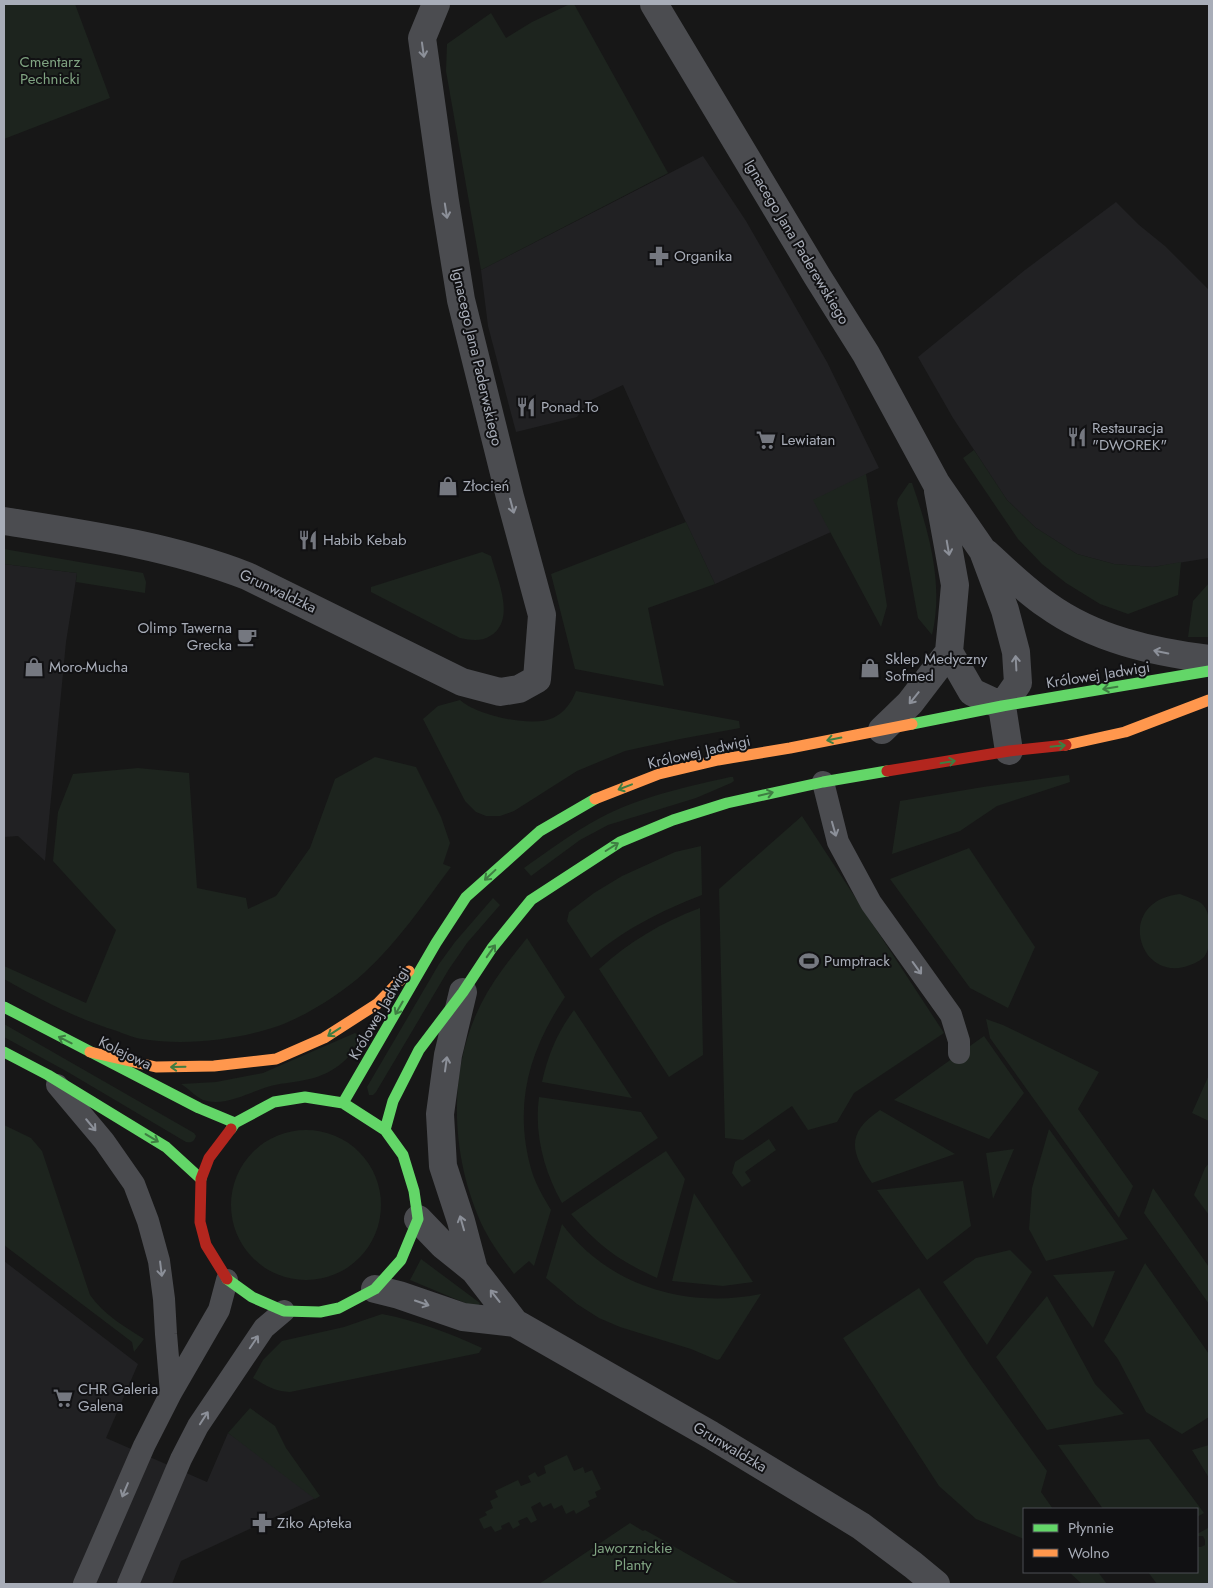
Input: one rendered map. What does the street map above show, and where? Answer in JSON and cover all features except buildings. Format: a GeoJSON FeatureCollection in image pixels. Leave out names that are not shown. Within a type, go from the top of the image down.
{"type":"FeatureCollection","features":[{"type":"Feature","properties":{"kind":"street","name":"Ignacego Jana Paderwskiego"},"geometry":{"type":"LineString","coordinates":[[436,4],[422,38],[445,201],[461,300],[510,497],[542,615],[537,679]]}},
{"type":"Feature","properties":{"kind":"street","name":"Ignacego Jana Paderewskiego"},"geometry":{"type":"LineString","coordinates":[[654,4],[817,276],[866,354],[936,483],[983,551],[1024,588],[1049,607],[1075,622],[1128,644],[1174,655],[1209,659]]}},
{"type":"Feature","properties":{"kind":"street","name":"Ignacego Jana Paderewskiego"},"geometry":{"type":"LineString","coordinates":[[936,483],[955,585],[949,652]]}},
{"type":"Feature","properties":{"kind":"street","name":"Grunwaldzka"},"geometry":{"type":"LineString","coordinates":[[4,521],[150,547],[213,562],[255,580],[462,682],[500,692],[519,689],[537,679]]}},
{"type":"Feature","properties":{"kind":"street","name":"Ignacego Jana Paderewskiego"},"geometry":{"type":"LineString","coordinates":[[983,551],[1005,610],[1016,652],[1018,683],[1002,706]]}},
{"type":"Feature","properties":{"kind":"street"},"geometry":{"type":"LineString","coordinates":[[882,730],[910,703],[949,652],[972,692],[1002,706],[1009,752]]}},
{"type":"Feature","properties":{"kind":"street","name":"Królowej Jadwigi"},"geometry":{"type":"LineString","coordinates":[[342,1103],[385,1033],[436,943],[466,897],[540,831],[589,801],[659,774],[693,766],[1002,706],[1209,671]]}},
{"type":"Feature","properties":{"kind":"street"},"geometry":{"type":"LineString","coordinates":[[385,1130],[393,1101],[419,1050],[463,992],[492,948],[531,900],[620,842],[673,820],[727,803],[823,782],[1009,752],[1076,744],[1125,732],[1209,700]]}},
{"type":"Feature","properties":{"kind":"street"},"geometry":{"type":"LineString","coordinates":[[90,1052],[156,1067],[214,1066],[276,1059],[324,1038],[377,1004],[436,943]]}},
{"type":"Feature","properties":{"kind":"street"},"geometry":{"type":"LineString","coordinates":[[463,992],[448,1055],[440,1114],[443,1166],[461,1221],[474,1270]]}},
{"type":"Feature","properties":{"kind":"street","name":"Kolejowa"},"geometry":{"type":"LineString","coordinates":[[4,1007],[160,1086],[199,1108],[235,1123]]}},
{"type":"Feature","properties":{"kind":"street"},"geometry":{"type":"LineString","coordinates":[[4,1052],[48,1075],[166,1147],[202,1179]]}},
{"type":"Feature","properties":{"kind":"street"},"geometry":{"type":"LineString","coordinates":[[305,1097],[342,1103],[385,1130],[403,1156],[414,1191],[418,1219],[401,1260],[375,1289],[339,1308],[320,1312],[284,1311],[252,1297],[227,1280],[206,1245],[200,1222],[202,1179],[209,1158],[235,1123],[274,1102],[305,1097]]}},
{"type":"Feature","properties":{"kind":"street","name":"Grunwaldzka"},"geometry":{"type":"LineString","coordinates":[[418,1219],[443,1245],[474,1270],[515,1323],[711,1435],[861,1526],[936,1584]]}},
{"type":"Feature","properties":{"kind":"street","name":"Grunwaldzka"},"geometry":{"type":"LineString","coordinates":[[375,1289],[399,1295],[463,1317],[515,1323]]}},
{"type":"Feature","properties":{"kind":"lane"},"geometry":{"type":"LineString","coordinates":[[823,782],[838,842],[871,903],[951,1015],[959,1041],[959,1053]]}},
{"type":"Feature","properties":{"kind":"lane"},"geometry":{"type":"LineString","coordinates":[[48,1075],[104,1141],[134,1184],[160,1261],[171,1393]]}},
{"type":"Feature","properties":{"kind":"lane"},"geometry":{"type":"LineString","coordinates":[[84,1584],[144,1446],[171,1393],[220,1310],[227,1280]]}},
{"type":"Feature","properties":{"kind":"lane"},"geometry":{"type":"LineString","coordinates":[[128,1584],[181,1459],[198,1426],[264,1328],[284,1311]]}},
{"type":"Feature","properties":{"kind":"shaded area"},"geometry":{"type":"Polygon","coordinates":[[[703,156],[746,221],[827,362],[879,468],[866,474],[831,532],[715,584],[623,385],[589,401],[577,417],[516,432],[488,326],[481,270],[703,156]]]}},
{"type":"Feature","properties":{"kind":"shaded area"},"geometry":{"type":"Polygon","coordinates":[[[1116,202],[1139,225],[1165,246],[1209,290],[1209,558],[1153,567],[1114,564],[1077,554],[1036,528],[1007,500],[953,418],[918,357],[1025,270],[1116,202]]]}},
{"type":"Feature","properties":{"kind":"shaded area"},"geometry":{"type":"Polygon","coordinates":[[[4,564],[77,573],[66,642],[45,861],[18,836],[4,837],[4,564]]]}},
{"type":"Feature","properties":{"kind":"shaded area","name":"CHR Galeria Galena"},"geometry":{"type":"Polygon","coordinates":[[[4,1261],[138,1364],[106,1438],[207,1482],[228,1433],[320,1496],[181,1561],[172,1584],[4,1584],[4,1261]]]}},
{"type":"Feature","properties":{"kind":"green space","name":"Cmentarz Pechnicki"},"geometry":{"type":"Polygon","coordinates":[[[4,4],[75,4],[110,98],[4,139],[4,4]]]}},
{"type":"Feature","properties":{"kind":"green space"},"geometry":{"type":"Polygon","coordinates":[[[570,4],[574,4],[668,173],[481,270],[446,71],[447,44],[491,13],[506,38],[532,22],[570,4]]]}},
{"type":"Feature","properties":{"kind":"green space"},"geometry":{"type":"Polygon","coordinates":[[[974,450],[1007,500],[1036,528],[1077,554],[1114,564],[1153,567],[1181,562],[1178,595],[1128,614],[1100,604],[1066,583],[1042,564],[1018,539],[963,458],[974,450]]]}},
{"type":"Feature","properties":{"kind":"green space"},"geometry":{"type":"Polygon","coordinates":[[[866,474],[887,606],[881,627],[813,500],[866,474]]]}},
{"type":"Feature","properties":{"kind":"green space"},"geometry":{"type":"Polygon","coordinates":[[[909,483],[912,483],[924,520],[933,558],[936,597],[932,635],[918,618],[897,503],[909,483]]]}},
{"type":"Feature","properties":{"kind":"green space"},"geometry":{"type":"Polygon","coordinates":[[[686,522],[715,584],[648,608],[664,686],[575,669],[551,574],[686,522]]]}},
{"type":"Feature","properties":{"kind":"green space"},"geometry":{"type":"Polygon","coordinates":[[[4,549],[143,573],[146,582],[145,593],[76,582],[77,573],[4,564],[4,549]]]}},
{"type":"Feature","properties":{"kind":"green space"},"geometry":{"type":"Polygon","coordinates":[[[482,552],[491,556],[503,599],[504,610],[498,629],[486,638],[475,640],[460,638],[371,592],[371,587],[482,552]]]}},
{"type":"Feature","properties":{"kind":"green space"},"geometry":{"type":"Polygon","coordinates":[[[1209,583],[1209,637],[1188,637],[1193,601],[1209,583]]]}},
{"type":"Feature","properties":{"kind":"green space"},"geometry":{"type":"Polygon","coordinates":[[[576,691],[739,721],[740,728],[625,751],[577,771],[514,811],[500,816],[486,816],[476,812],[465,801],[423,719],[438,706],[460,700],[478,711],[491,715],[519,721],[544,721],[557,716],[564,710],[576,691]]]}},
{"type":"Feature","properties":{"kind":"green space"},"geometry":{"type":"Polygon","coordinates":[[[375,757],[416,767],[441,817],[450,843],[443,864],[451,867],[410,922],[376,961],[346,988],[314,1009],[281,1025],[230,1038],[194,1042],[159,1041],[136,1038],[73,1015],[4,979],[4,966],[86,1003],[116,930],[53,861],[58,812],[73,774],[138,768],[189,773],[197,888],[246,898],[248,909],[276,896],[310,848],[335,779],[375,757]]]}},
{"type":"Feature","properties":{"kind":"green space"},"geometry":{"type":"Polygon","coordinates":[[[1069,775],[1070,782],[997,806],[960,831],[892,854],[900,801],[1069,775]]]}},
{"type":"Feature","properties":{"kind":"green space"},"geometry":{"type":"Polygon","coordinates":[[[733,777],[734,781],[696,798],[608,825],[580,840],[531,876],[524,868],[560,842],[614,811],[662,794],[733,777]]]}},
{"type":"Feature","properties":{"kind":"green space","name":"Pumptrack"},"geometry":{"type":"Polygon","coordinates":[[[802,816],[944,1033],[854,1093],[837,1122],[808,1130],[792,1106],[743,1140],[725,1138],[719,889],[802,816]]]}},
{"type":"Feature","properties":{"kind":"green space"},"geometry":{"type":"Polygon","coordinates":[[[701,846],[702,895],[644,922],[616,938],[591,958],[567,921],[569,912],[594,893],[622,876],[675,852],[701,846]]]}},
{"type":"Feature","properties":{"kind":"green space"},"geometry":{"type":"Polygon","coordinates":[[[969,848],[1035,947],[1008,1008],[970,988],[890,879],[969,848]]]}},
{"type":"Feature","properties":{"kind":"green space"},"geometry":{"type":"Polygon","coordinates":[[[1180,894],[1201,903],[1205,907],[1210,921],[1209,945],[1204,957],[1197,962],[1184,967],[1168,968],[1155,962],[1145,951],[1140,938],[1141,923],[1147,910],[1160,900],[1180,894]]]}},
{"type":"Feature","properties":{"kind":"green space"},"geometry":{"type":"Polygon","coordinates":[[[493,898],[500,905],[467,943],[449,969],[376,1092],[373,1095],[369,1095],[367,1087],[439,964],[455,942],[493,898]]]}},
{"type":"Feature","properties":{"kind":"green space"},"geometry":{"type":"Polygon","coordinates":[[[700,908],[703,1055],[669,1077],[599,969],[622,950],[646,934],[700,908]]]}},
{"type":"Feature","properties":{"kind":"green space"},"geometry":{"type":"Polygon","coordinates":[[[527,938],[565,997],[552,1018],[533,1059],[524,1103],[526,1148],[532,1172],[551,1210],[534,1266],[529,1261],[514,1274],[487,1235],[473,1203],[459,1146],[458,1088],[462,1059],[470,1031],[481,1004],[496,978],[527,938]]]}},
{"type":"Feature","properties":{"kind":"green space"},"geometry":{"type":"Polygon","coordinates":[[[574,1010],[632,1098],[542,1082],[554,1044],[574,1010]]]}},
{"type":"Feature","properties":{"kind":"green space"},"geometry":{"type":"Polygon","coordinates":[[[986,1019],[1003,1025],[1099,1072],[1078,1109],[1133,1186],[1119,1218],[990,1038],[986,1019]]]}},
{"type":"Feature","properties":{"kind":"green space"},"geometry":{"type":"Polygon","coordinates":[[[4,1024],[194,1133],[196,1136],[194,1140],[186,1142],[66,1071],[4,1037],[4,1024]]]}},
{"type":"Feature","properties":{"kind":"green space"},"geometry":{"type":"Polygon","coordinates":[[[355,1033],[361,1037],[346,1060],[331,1071],[314,1078],[272,1086],[219,1102],[203,1100],[181,1084],[216,1082],[263,1073],[355,1033]]]}},
{"type":"Feature","properties":{"kind":"green space"},"geometry":{"type":"Polygon","coordinates":[[[984,1036],[1024,1093],[989,1139],[894,1100],[984,1036]]]}},
{"type":"Feature","properties":{"kind":"green space"},"geometry":{"type":"Polygon","coordinates":[[[1209,1075],[1209,1121],[1192,1113],[1209,1075]]]}},
{"type":"Feature","properties":{"kind":"green space"},"geometry":{"type":"Polygon","coordinates":[[[539,1097],[641,1112],[658,1138],[562,1203],[550,1178],[542,1152],[538,1125],[539,1097]]]}},
{"type":"Feature","properties":{"kind":"green space"},"geometry":{"type":"Polygon","coordinates":[[[880,1110],[955,1154],[872,1183],[859,1162],[855,1144],[861,1127],[880,1110]]]}},
{"type":"Feature","properties":{"kind":"green space"},"geometry":{"type":"Polygon","coordinates":[[[4,1125],[31,1138],[42,1151],[90,1295],[108,1314],[144,1339],[134,1352],[132,1342],[4,1245],[4,1125]]]}},
{"type":"Feature","properties":{"kind":"green space"},"geometry":{"type":"Polygon","coordinates":[[[1049,1129],[1128,1239],[1046,1261],[1029,1229],[1032,1188],[1049,1129]]]}},
{"type":"Feature","properties":{"kind":"green space"},"geometry":{"type":"Polygon","coordinates":[[[306,1130],[321,1131],[335,1136],[348,1142],[359,1152],[369,1163],[375,1176],[380,1190],[380,1220],[375,1234],[369,1247],[359,1258],[348,1268],[335,1274],[321,1279],[306,1280],[291,1279],[277,1274],[264,1268],[253,1258],[243,1247],[237,1234],[232,1220],[231,1205],[232,1190],[237,1176],[243,1163],[253,1152],[264,1142],[277,1136],[291,1131],[306,1130]]]}},
{"type":"Feature","properties":{"kind":"green space"},"geometry":{"type":"Polygon","coordinates":[[[769,1139],[776,1150],[745,1172],[751,1181],[742,1187],[732,1173],[735,1162],[769,1139]]]}},
{"type":"Feature","properties":{"kind":"green space"},"geometry":{"type":"Polygon","coordinates":[[[1014,1149],[993,1199],[986,1153],[1014,1149]]]}},
{"type":"Feature","properties":{"kind":"green space"},"geometry":{"type":"Polygon","coordinates":[[[666,1151],[685,1179],[657,1278],[610,1252],[571,1214],[666,1151]]]}},
{"type":"Feature","properties":{"kind":"green space"},"geometry":{"type":"Polygon","coordinates":[[[1209,1163],[1209,1215],[1194,1195],[1209,1163]]]}},
{"type":"Feature","properties":{"kind":"green space"},"geometry":{"type":"Polygon","coordinates":[[[963,1181],[971,1226],[927,1260],[877,1190],[963,1181]]]}},
{"type":"Feature","properties":{"kind":"green space"},"geometry":{"type":"Polygon","coordinates":[[[1153,1188],[1209,1267],[1209,1304],[1144,1213],[1153,1188]]]}},
{"type":"Feature","properties":{"kind":"green space"},"geometry":{"type":"Polygon","coordinates":[[[694,1193],[753,1282],[723,1286],[672,1281],[694,1193]]]}},
{"type":"Feature","properties":{"kind":"green space"},"geometry":{"type":"Polygon","coordinates":[[[562,1224],[581,1245],[602,1263],[625,1277],[651,1288],[677,1295],[705,1298],[733,1298],[761,1294],[720,1359],[717,1360],[691,1349],[620,1327],[599,1318],[577,1304],[546,1278],[562,1224]]]}},
{"type":"Feature","properties":{"kind":"green space"},"geometry":{"type":"Polygon","coordinates":[[[1010,1250],[1032,1272],[987,1345],[943,1282],[976,1258],[1010,1250]]]}},
{"type":"Feature","properties":{"kind":"green space"},"geometry":{"type":"Polygon","coordinates":[[[421,1259],[480,1303],[477,1308],[410,1280],[421,1259]]]}},
{"type":"Feature","properties":{"kind":"green space"},"geometry":{"type":"Polygon","coordinates":[[[1145,1263],[1209,1354],[1209,1417],[1182,1434],[1146,1412],[1118,1359],[1104,1341],[1145,1263]]]}},
{"type":"Feature","properties":{"kind":"green space"},"geometry":{"type":"Polygon","coordinates":[[[1115,1271],[1093,1328],[1053,1275],[1115,1271]]]}},
{"type":"Feature","properties":{"kind":"green space"},"geometry":{"type":"Polygon","coordinates":[[[919,1288],[971,1366],[1047,1471],[1041,1492],[1052,1508],[1023,1508],[1023,1539],[976,1519],[939,1486],[843,1338],[919,1288]]]}},
{"type":"Feature","properties":{"kind":"green space"},"geometry":{"type":"Polygon","coordinates":[[[1047,1296],[1095,1384],[1124,1414],[1047,1430],[996,1357],[1047,1296]]]}},
{"type":"Feature","properties":{"kind":"green space"},"geometry":{"type":"Polygon","coordinates":[[[382,1314],[433,1328],[482,1348],[479,1353],[290,1392],[266,1386],[253,1378],[263,1360],[282,1341],[344,1327],[382,1314]]]}},
{"type":"Feature","properties":{"kind":"green space"},"geometry":{"type":"Polygon","coordinates":[[[250,1408],[275,1426],[286,1448],[320,1496],[315,1499],[228,1433],[250,1408]]]}},
{"type":"Feature","properties":{"kind":"green space"},"geometry":{"type":"Polygon","coordinates":[[[1149,1439],[1204,1513],[1198,1516],[1198,1508],[1102,1508],[1058,1445],[1149,1439]]]}},
{"type":"Feature","properties":{"kind":"green space"},"geometry":{"type":"Polygon","coordinates":[[[1209,1445],[1209,1478],[1192,1450],[1209,1445]]]}},
{"type":"Feature","properties":{"kind":"green space"},"geometry":{"type":"Polygon","coordinates":[[[567,1455],[574,1471],[583,1467],[585,1473],[592,1470],[601,1489],[595,1492],[597,1497],[588,1501],[590,1506],[576,1514],[574,1510],[566,1514],[562,1505],[554,1509],[551,1503],[543,1507],[540,1502],[531,1507],[537,1520],[531,1523],[527,1517],[518,1521],[520,1525],[513,1529],[509,1522],[501,1526],[502,1529],[495,1532],[491,1526],[484,1529],[479,1519],[487,1515],[485,1512],[493,1508],[490,1501],[498,1497],[495,1491],[518,1480],[521,1486],[531,1482],[528,1476],[535,1472],[538,1477],[546,1473],[544,1466],[567,1455]]]}},
{"type":"Feature","properties":{"kind":"green space","name":"Jaworznickie Planty"},"geometry":{"type":"Polygon","coordinates":[[[630,1523],[643,1531],[645,1530],[740,1584],[539,1584],[630,1523]]]}},
{"type":"Feature","properties":{"kind":"green space"},"geometry":{"type":"Polygon","coordinates":[[[1208,1528],[1209,1584],[1157,1584],[1149,1573],[1198,1573],[1198,1547],[1205,1545],[1205,1540],[1203,1536],[1198,1536],[1198,1533],[1208,1528]]]}},
{"type":"Feature","properties":{"kind":"green space"},"geometry":{"type":"Polygon","coordinates":[[[1070,1573],[1099,1573],[1107,1584],[1082,1584],[1070,1573]]]}},
{"type":"Feature","properties":{"kind":"traffic: fast"},"geometry":{"type":"LineString","coordinates":[[912,724],[1002,706],[1209,671]]}},
{"type":"Feature","properties":{"kind":"traffic: fast"},"geometry":{"type":"LineString","coordinates":[[385,1130],[393,1101],[419,1050],[463,992],[492,948],[531,900],[620,842],[673,820],[727,803],[823,782],[887,771]]}},
{"type":"Feature","properties":{"kind":"traffic: fast"},"geometry":{"type":"LineString","coordinates":[[343,1103],[436,943],[466,897],[540,831],[595,799]]}},
{"type":"Feature","properties":{"kind":"traffic: fast"},"geometry":{"type":"LineString","coordinates":[[4,1007],[199,1108],[235,1123]]}},
{"type":"Feature","properties":{"kind":"traffic: fast"},"geometry":{"type":"LineString","coordinates":[[4,1052],[48,1075],[166,1147],[201,1179]]}},
{"type":"Feature","properties":{"kind":"traffic: fast"},"geometry":{"type":"LineString","coordinates":[[227,1279],[252,1297],[284,1311],[320,1312],[339,1308],[375,1289],[401,1260],[418,1219],[414,1191],[403,1155],[385,1130],[343,1103],[305,1097]]}},
{"type":"Feature","properties":{"kind":"traffic: fast"},"geometry":{"type":"LineString","coordinates":[[231,1129],[235,1123],[274,1102],[305,1097]]}},
{"type":"Feature","properties":{"kind":"traffic: slow"},"geometry":{"type":"LineString","coordinates":[[1066,745],[1125,732],[1209,700]]}},
{"type":"Feature","properties":{"kind":"traffic: slow"},"geometry":{"type":"LineString","coordinates":[[595,799],[659,774],[718,760],[912,724]]}},
{"type":"Feature","properties":{"kind":"traffic: slow"},"geometry":{"type":"LineString","coordinates":[[90,1052],[156,1067],[214,1066],[276,1059],[324,1038],[377,1004],[409,971]]}},
{"type":"Feature","properties":{"kind":"traffic: jam"},"geometry":{"type":"LineString","coordinates":[[887,771],[1009,751],[1066,745]]}},
{"type":"Feature","properties":{"kind":"traffic: jam"},"geometry":{"type":"LineString","coordinates":[[227,1279],[206,1245],[200,1222],[201,1179],[209,1158],[231,1129]]}},
{"type":"Feature","properties":{"kind":"place","name":"Organika"},"geometry":{"type":"Point","coordinates":[659,256]}},
{"type":"Feature","properties":{"kind":"place","name":"Ponad.To"},"geometry":{"type":"Point","coordinates":[526,407]}},
{"type":"Feature","properties":{"kind":"place","name":"Restauracja \"DWOREK\""},"geometry":{"type":"Point","coordinates":[1077,437]}},
{"type":"Feature","properties":{"kind":"place","name":"Lewiatan"},"geometry":{"type":"Point","coordinates":[766,440]}},
{"type":"Feature","properties":{"kind":"place","name":"Złocień"},"geometry":{"type":"Point","coordinates":[448,486]}},
{"type":"Feature","properties":{"kind":"place","name":"Habib Kebab"},"geometry":{"type":"Point","coordinates":[308,540]}},
{"type":"Feature","properties":{"kind":"place","name":"Olimp Tawerna Grecka"},"geometry":{"type":"Point","coordinates":[247,637]}},
{"type":"Feature","properties":{"kind":"place","name":"Moro-Mucha"},"geometry":{"type":"Point","coordinates":[34,667]}},
{"type":"Feature","properties":{"kind":"place","name":"Sklep Medyczny Sofmed"},"geometry":{"type":"Point","coordinates":[870,668]}},
{"type":"Feature","properties":{"kind":"place","name":"Pumptrack"},"geometry":{"type":"Point","coordinates":[809,961]}},
{"type":"Feature","properties":{"kind":"place","name":"CHR Galeria Galena"},"geometry":{"type":"Point","coordinates":[63,1398]}},
{"type":"Feature","properties":{"kind":"place","name":"Ziko Apteka"},"geometry":{"type":"Point","coordinates":[262,1523]}}]}
